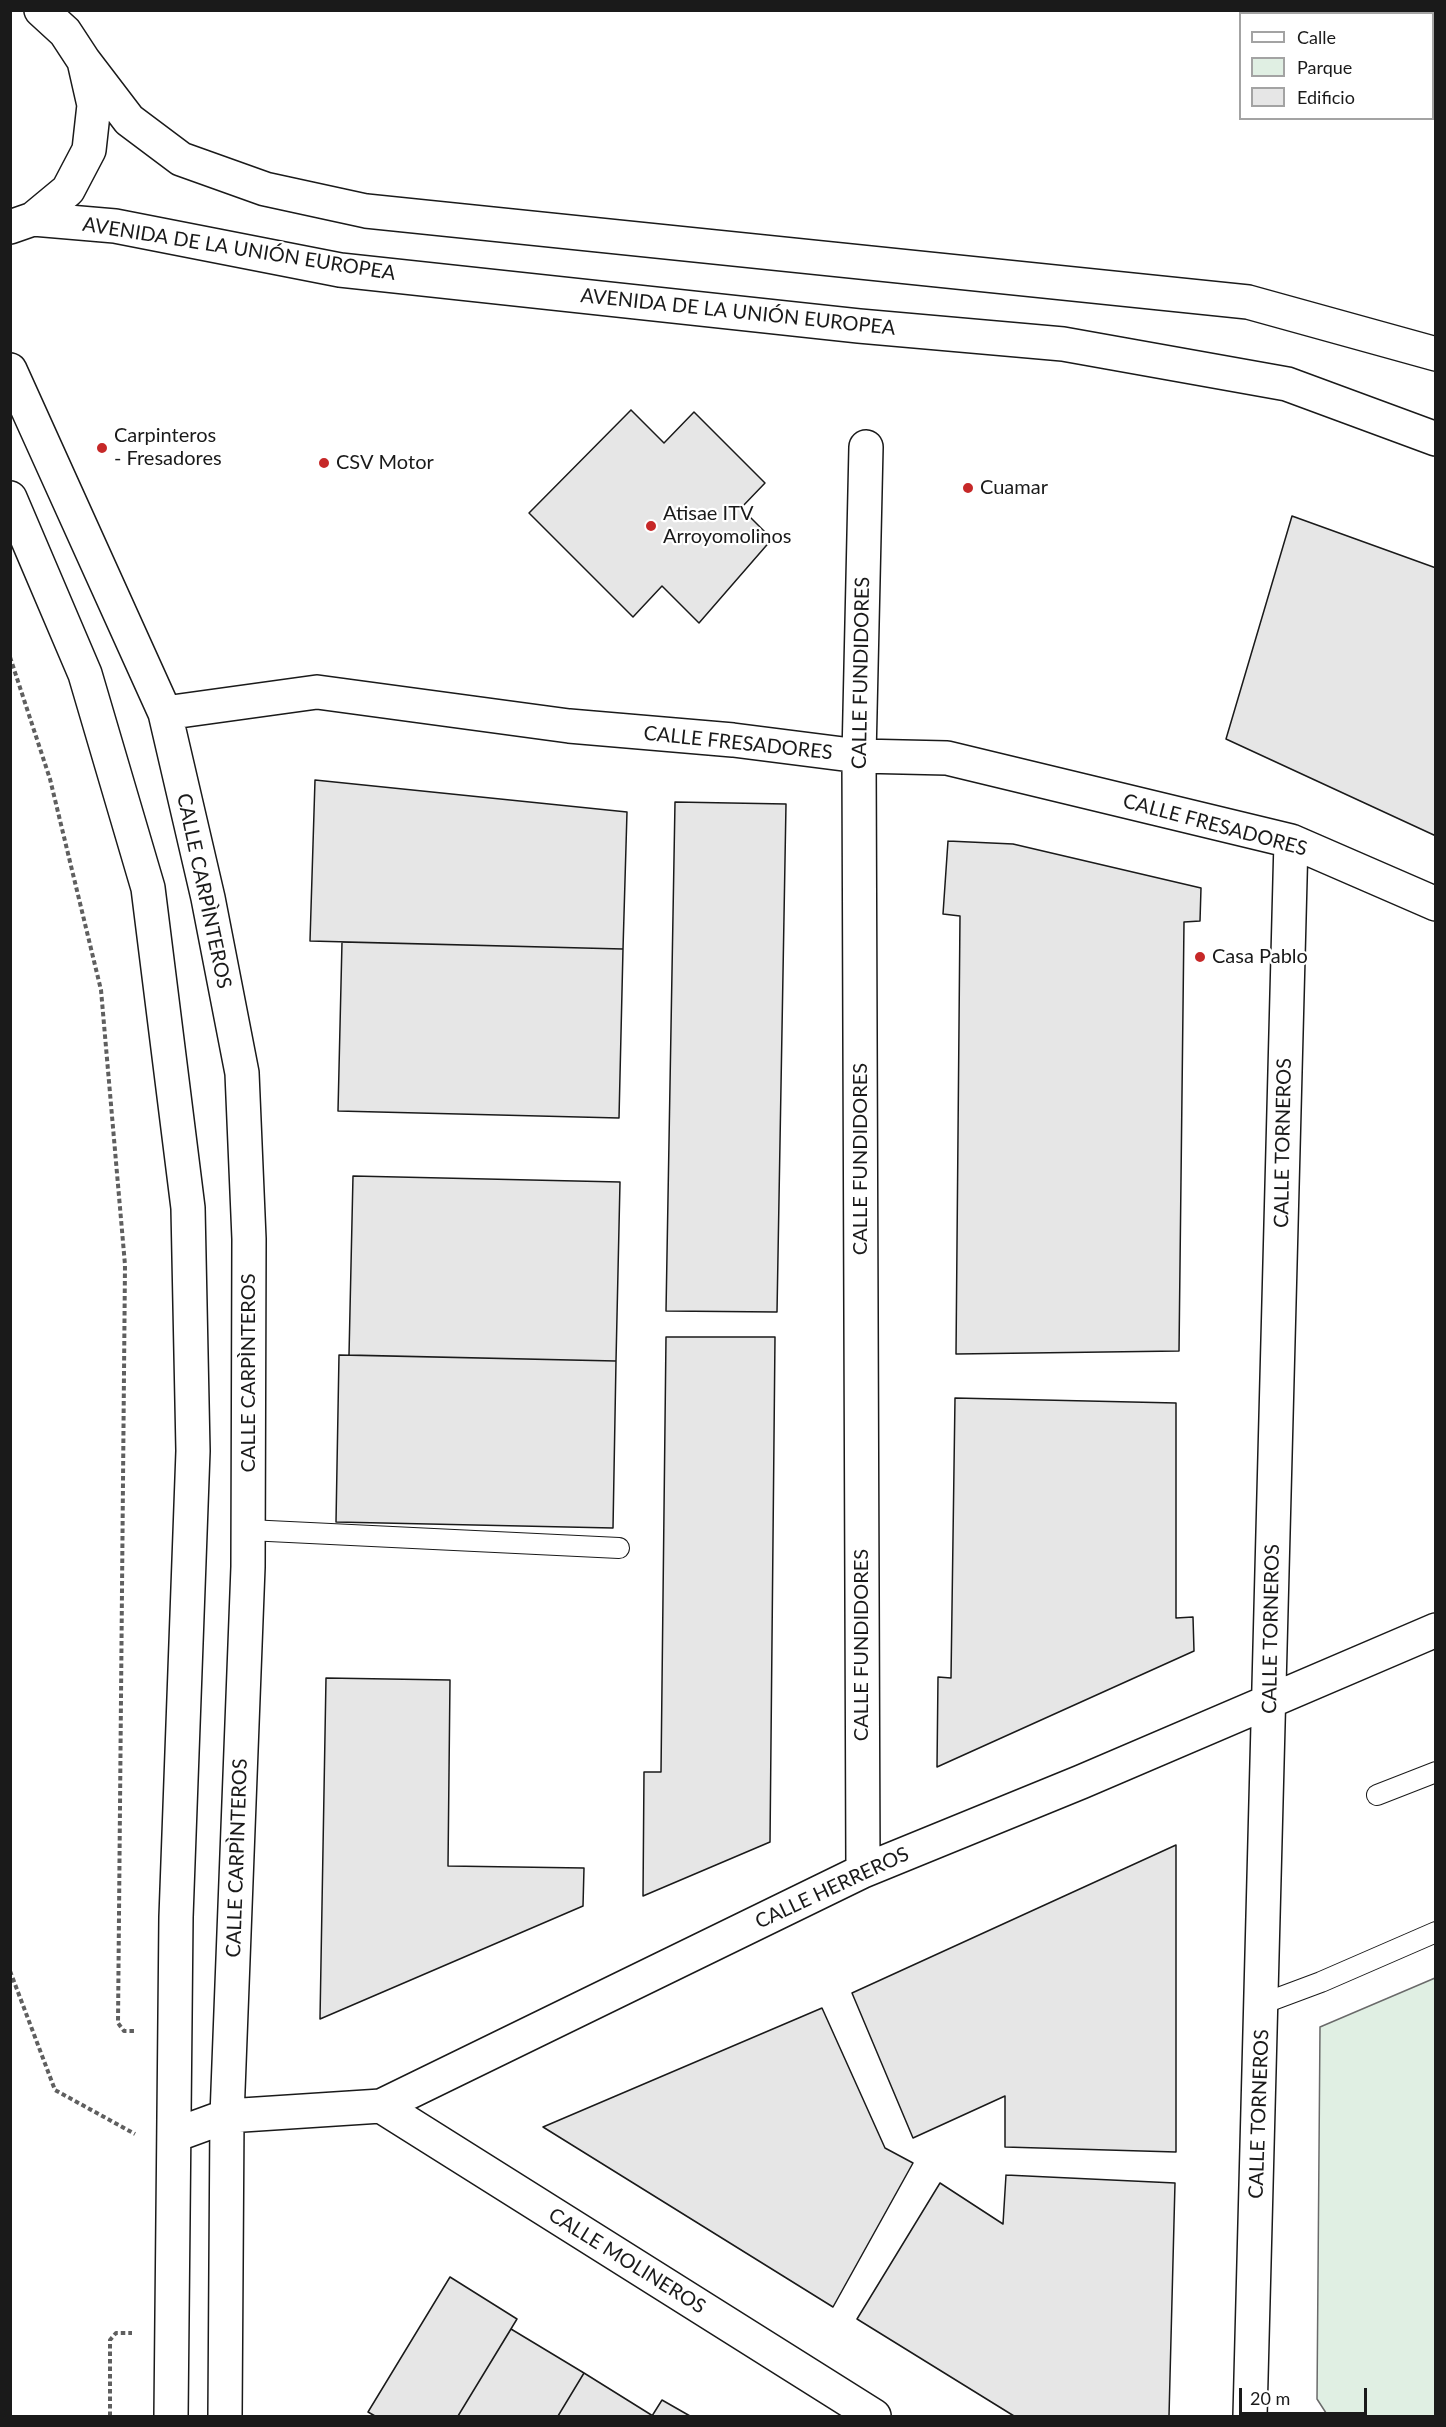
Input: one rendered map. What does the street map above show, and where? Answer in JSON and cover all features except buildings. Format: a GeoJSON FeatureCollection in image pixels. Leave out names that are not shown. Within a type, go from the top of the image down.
{"type":"FeatureCollection","features":[{"type":"Feature","properties":{"kind":"street"},"geometry":{"type":"LineString","coordinates":[[41,10],[65,32],[129,120],[181,159],[265,189],[366,211],[1248,303],[1436,354]]}},
{"type":"Feature","properties":{"kind":"street"},"geometry":{"type":"LineString","coordinates":[[22,223],[68,190],[89,150],[94,105],[84,61]]}},
{"type":"Feature","properties":{"kind":"street","name":"AVENIDA DE LA UNIÓN EUROPEA"},"geometry":{"type":"LineString","coordinates":[[22,223],[115,226],[340,270],[847,324],[1064,344],[1287,384],[1436,439]]}},
{"type":"Feature","properties":{"kind":"street","name":"CALLE CARPÌNTEROS"},"geometry":{"type":"LineString","coordinates":[[10,370],[165,714],[208,898],[242,1073],[249,1239],[248,1530],[227,2116],[225,2416]]}},
{"type":"Feature","properties":{"kind":"street","name":"CALLE FUNDIDORES"},"geometry":{"type":"LineString","coordinates":[[863,1871],[859,756],[866,447]]}},
{"type":"Feature","properties":{"kind":"street"},"geometry":{"type":"LineString","coordinates":[[10,498],[85,674],[148,888],[188,1208],[193,1451],[176,1917],[171,2416]]}},
{"type":"Feature","properties":{"kind":"street","name":"CALLE FRESADORES"},"geometry":{"type":"LineString","coordinates":[[165,714],[317,692],[569,726],[733,740],[859,756],[947,758],[1291,841],[1436,904]]}},
{"type":"Feature","properties":{"kind":"street","name":"CALLE TORNEROS"},"geometry":{"type":"LineString","coordinates":[[1250,2416],[1291,841]]}},
{"type":"Feature","properties":{"kind":"street","name":"CALLE HERREROS"},"geometry":{"type":"LineString","coordinates":[[175,2135],[227,2116],[381,2106],[863,1871],[1436,1630]]}},
{"type":"Feature","properties":{"kind":"street","name":"CALLE MOLINEROS"},"geometry":{"type":"LineString","coordinates":[[381,2106],[833,2406],[874,2416]]}},
{"type":"Feature","properties":{"kind":"lane"},"geometry":{"type":"LineString","coordinates":[[248,1530],[619,1548]]}},
{"type":"Feature","properties":{"kind":"lane"},"geometry":{"type":"LineString","coordinates":[[1377,1795],[1436,1772]]}},
{"type":"Feature","properties":{"kind":"lane"},"geometry":{"type":"LineString","coordinates":[[1262,2004],[1321,1982],[1436,1932]]}},
{"type":"Feature","properties":{"kind":"path"},"geometry":{"type":"LineString","coordinates":[[10,657],[50,779],[101,990],[125,1264],[118,2023],[124,2031],[140,2031]]}},
{"type":"Feature","properties":{"kind":"path"},"geometry":{"type":"LineString","coordinates":[[10,1971],[55,2090],[146,2140],[175,2135]]}},
{"type":"Feature","properties":{"kind":"path"},"geometry":{"type":"LineString","coordinates":[[110,2416],[110,2340],[116,2333],[137,2333]]}},
{"type":"Feature","properties":{"kind":"green space"},"geometry":{"type":"Polygon","coordinates":[[[1435,1978],[1435,2416],[1328,2416],[1317,2399],[1320,2027],[1435,1978]]]}},
{"type":"Feature","properties":{"kind":"place","name":"Carpinteros - Fresadores"},"geometry":{"type":"Point","coordinates":[102,448]}},
{"type":"Feature","properties":{"kind":"place","name":"CSV Motor"},"geometry":{"type":"Point","coordinates":[324,463]}},
{"type":"Feature","properties":{"kind":"place","name":"Cuamar"},"geometry":{"type":"Point","coordinates":[968,488]}},
{"type":"Feature","properties":{"kind":"place","name":"Atisae ITV Arroyomolinos"},"geometry":{"type":"Point","coordinates":[651,526]}},
{"type":"Feature","properties":{"kind":"place","name":"Casa Pablo"},"geometry":{"type":"Point","coordinates":[1200,957]}}]}
